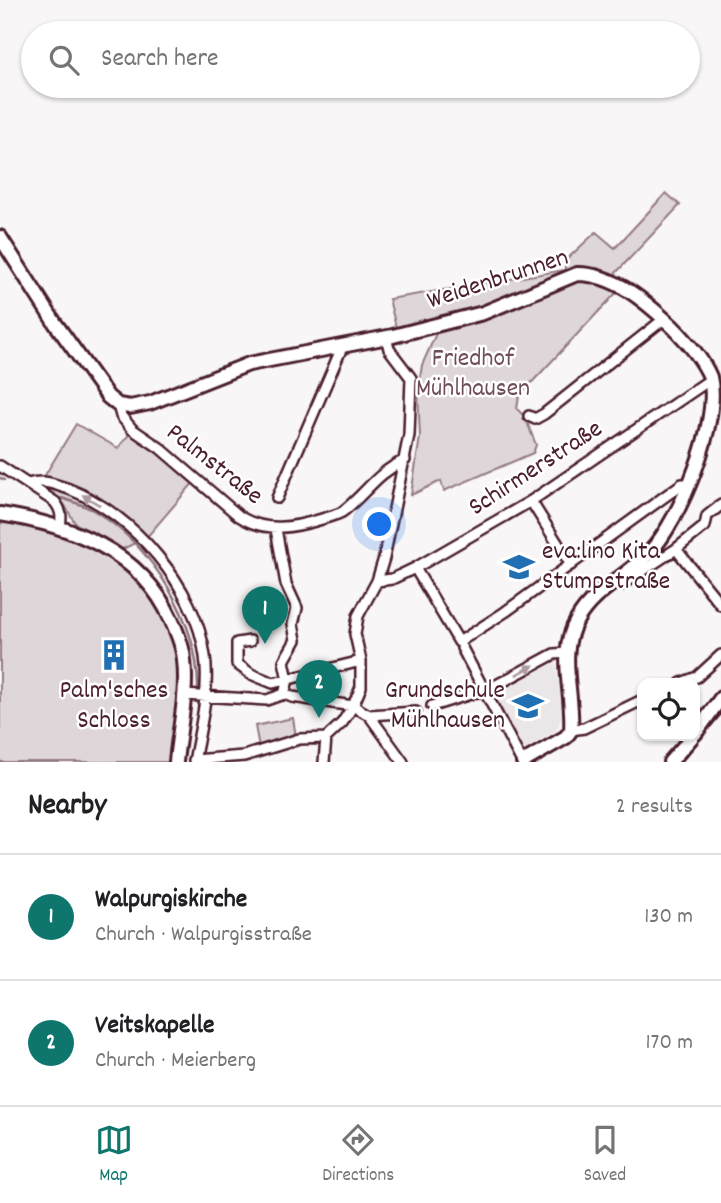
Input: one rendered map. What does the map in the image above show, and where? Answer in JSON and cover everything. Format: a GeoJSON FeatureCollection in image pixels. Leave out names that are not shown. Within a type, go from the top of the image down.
{"type":"FeatureCollection","features":[{"type":"Feature","properties":{"kind":"street"},"geometry":{"type":"LineString","coordinates":[[0,237],[55,323],[108,397],[118,405]]}},
{"type":"Feature","properties":{"kind":"street","name":"Weidenbrunnen"},"geometry":{"type":"LineString","coordinates":[[118,405],[130,407],[150,402],[249,364],[386,337],[483,313],[577,274],[591,274],[609,279],[652,307],[684,337],[701,360],[710,379],[713,396],[710,430],[679,512],[663,537],[649,554],[593,597],[576,622],[567,653],[571,730]]}},
{"type":"Feature","properties":{"kind":"street"},"geometry":{"type":"LineString","coordinates":[[529,416],[535,419],[544,414],[664,319]]}},
{"type":"Feature","properties":{"kind":"street"},"geometry":{"type":"LineString","coordinates":[[28,484],[45,480],[86,496],[126,523],[145,540],[174,580],[196,621],[206,657],[205,697],[194,761],[244,756],[299,739],[327,738],[334,733],[353,706],[361,687],[361,661],[355,634],[358,616],[377,581],[384,558],[410,435],[411,378],[389,349],[386,337]]}},
{"type":"Feature","properties":{"kind":"street"},"geometry":{"type":"LineString","coordinates":[[276,498],[344,345]]}},
{"type":"Feature","properties":{"kind":"street","name":"Schirmerstraße"},"geometry":{"type":"LineString","coordinates":[[377,581],[392,579],[415,568],[531,501],[710,379]]}},
{"type":"Feature","properties":{"kind":"street","name":"Palmstraße"},"geometry":{"type":"LineString","coordinates":[[118,405],[121,415],[132,429],[160,448],[239,516],[250,523],[276,529],[302,525],[341,513],[386,469],[405,460]]}},
{"type":"Feature","properties":{"kind":"street"},"geometry":{"type":"LineString","coordinates":[[0,466],[47,496],[60,508],[60,526]]}},
{"type":"Feature","properties":{"kind":"street"},"geometry":{"type":"LineString","coordinates":[[461,645],[682,484],[690,484]]}},
{"type":"Feature","properties":{"kind":"street"},"geometry":{"type":"LineString","coordinates":[[531,501],[571,565]]}},
{"type":"Feature","properties":{"kind":"street"},"geometry":{"type":"LineString","coordinates":[[613,582],[621,585],[676,549],[705,526],[707,516],[721,505]]}},
{"type":"Feature","properties":{"kind":"street"},"geometry":{"type":"LineString","coordinates":[[0,514],[60,526],[97,542],[136,569],[165,605],[181,645],[184,661],[176,762]]}},
{"type":"Feature","properties":{"kind":"street"},"geometry":{"type":"LineString","coordinates":[[276,529],[286,584],[297,608],[293,624],[296,640],[284,661],[288,680],[284,694]]}},
{"type":"Feature","properties":{"kind":"street"},"geometry":{"type":"LineString","coordinates":[[676,549],[721,605]]}},
{"type":"Feature","properties":{"kind":"street"},"geometry":{"type":"LineString","coordinates":[[415,568],[461,645],[522,762],[566,737],[571,730],[584,728],[637,702]]}},
{"type":"Feature","properties":{"kind":"street"},"geometry":{"type":"LineString","coordinates":[[250,642],[237,643],[237,664],[242,669],[274,683],[361,661]]}},
{"type":"Feature","properties":{"kind":"street"},"geometry":{"type":"LineString","coordinates":[[432,706],[493,687],[554,654],[567,653]]}},
{"type":"Feature","properties":{"kind":"street"},"geometry":{"type":"LineString","coordinates":[[694,678],[721,655]]}},
{"type":"Feature","properties":{"kind":"street"},"geometry":{"type":"LineString","coordinates":[[183,695],[267,701],[284,694],[353,706],[369,715],[403,762]]}},
{"type":"Feature","properties":{"kind":"street"},"geometry":{"type":"LineString","coordinates":[[700,727],[721,698]]}},
{"type":"Feature","properties":{"kind":"street"},"geometry":{"type":"LineString","coordinates":[[369,715],[416,712]]}},
{"type":"Feature","properties":{"kind":"street"},"geometry":{"type":"LineString","coordinates":[[324,762],[327,738]]}},
{"type":"Feature","properties":{"kind":"street"},"geometry":{"type":"LineString","coordinates":[[670,762],[689,741]]}},
{"type":"Feature","properties":{"kind":"shaded area","name":"Grundschule Mühlhausen"},"geometry":{"type":"Polygon","coordinates":[[[556,662],[562,716],[556,731],[519,753],[491,696],[556,662]]]}},
{"type":"Feature","properties":{"kind":"green space"},"geometry":{"type":"Polygon","coordinates":[[[666,193],[680,205],[614,275],[597,271],[566,274],[480,309],[397,331],[389,299],[565,270],[565,261],[596,232],[615,248],[666,193]]]}},
{"type":"Feature","properties":{"kind":"green space","name":"Friedhof Mühlhausen"},"geometry":{"type":"Polygon","coordinates":[[[590,279],[618,291],[519,396],[517,409],[525,417],[536,445],[533,453],[444,491],[441,481],[411,495],[420,437],[418,391],[422,365],[438,329],[569,280],[590,279]]]}},
{"type":"Feature","properties":{"kind":"green space"},"geometry":{"type":"Polygon","coordinates":[[[76,424],[118,448],[131,432],[194,482],[147,537],[121,550],[75,523],[64,504],[39,485],[76,424]]]}},
{"type":"Feature","properties":{"kind":"green space"},"geometry":{"type":"Polygon","coordinates":[[[0,521],[51,532],[97,549],[117,561],[135,577],[151,597],[172,636],[180,661],[170,762],[0,762],[0,521]]]}},
{"type":"Feature","properties":{"kind":"green space"},"geometry":{"type":"Polygon","coordinates":[[[293,718],[296,737],[259,747],[255,726],[293,718]]]}},
{"type":"Feature","properties":{"kind":"waterway"},"geometry":{"type":"LineString","coordinates":[[0,478],[4,480]]}},
{"type":"Feature","properties":{"kind":"waterway"},"geometry":{"type":"LineString","coordinates":[[62,498],[93,510],[114,525],[152,564],[181,612],[196,664],[198,690]]}},
{"type":"Feature","properties":{"kind":"tram line"},"geometry":{"type":"LineString","coordinates":[[681,762],[721,714]]}},
{"type":"Feature","properties":{"kind":"place","name":"eva:lino Kita Stumpstraße"},"geometry":{"type":"Point","coordinates":[519,567]}},
{"type":"Feature","properties":{"kind":"place","name":"Walpurgiskirche"},"geometry":{"type":"Point","coordinates":[265,644]}},
{"type":"Feature","properties":{"kind":"place","name":"Palm'sches Schloss"},"geometry":{"type":"Point","coordinates":[114,655]}},
{"type":"Feature","properties":{"kind":"place","name":"Grundschule Mühlhausen"},"geometry":{"type":"Point","coordinates":[528,706]}},
{"type":"Feature","properties":{"kind":"place","name":"Veitskapelle"},"geometry":{"type":"Point","coordinates":[319,718]}}]}
